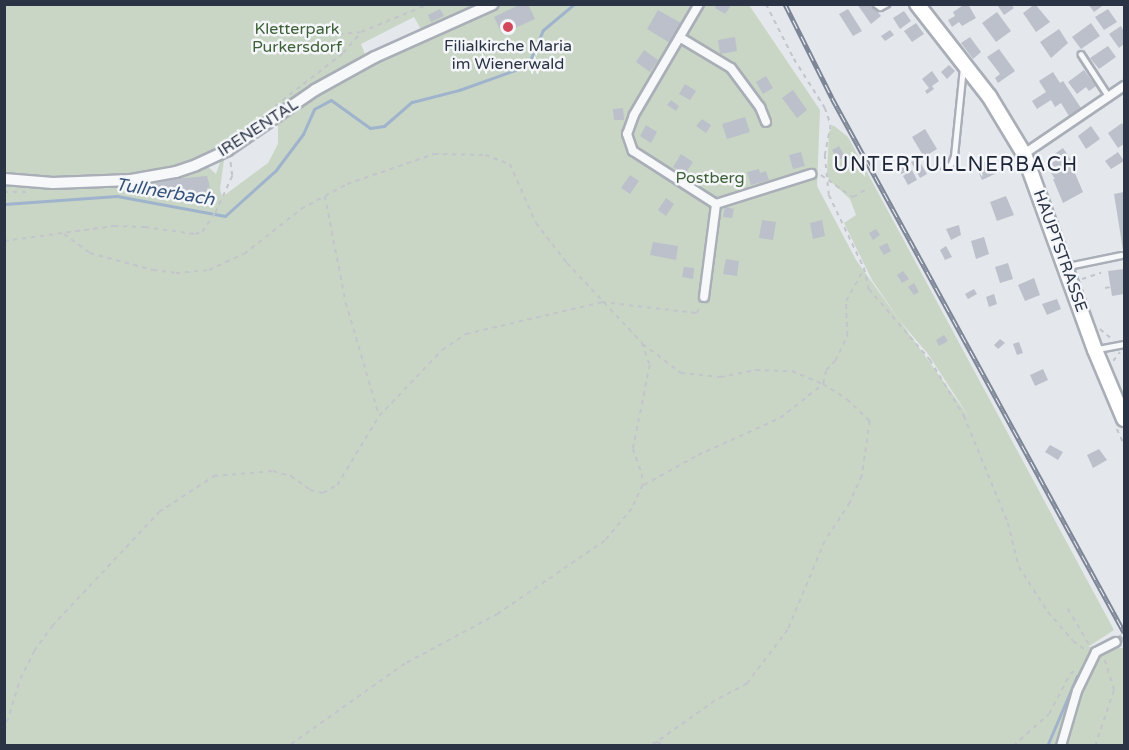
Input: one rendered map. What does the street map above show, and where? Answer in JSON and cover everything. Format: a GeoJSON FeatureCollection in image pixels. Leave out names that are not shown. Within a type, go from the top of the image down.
{"type":"FeatureCollection","features":[{"type":"Feature","properties":{"kind":"main road","name":"HAUPTSTRASSE"},"geometry":{"type":"LineString","coordinates":[[922,6],[989,96],[1024,154],[1095,350],[1117,395],[1125,419]]}},
{"type":"Feature","properties":{"kind":"street","name":"IRENENTAL"},"geometry":{"type":"LineString","coordinates":[[4,179],[53,183],[131,180],[176,172],[228,150],[315,90],[375,57],[493,4]]}},
{"type":"Feature","properties":{"kind":"street"},"geometry":{"type":"LineString","coordinates":[[699,4],[634,115],[627,134],[633,151],[716,204]]}},
{"type":"Feature","properties":{"kind":"street"},"geometry":{"type":"LineString","coordinates":[[681,38],[730,68],[760,107],[766,122]]}},
{"type":"Feature","properties":{"kind":"street"},"geometry":{"type":"LineString","coordinates":[[1024,154],[1125,86]]}},
{"type":"Feature","properties":{"kind":"street"},"geometry":{"type":"LineString","coordinates":[[716,204],[811,174]]}},
{"type":"Feature","properties":{"kind":"street"},"geometry":{"type":"LineString","coordinates":[[704,297],[716,204]]}},
{"type":"Feature","properties":{"kind":"street"},"geometry":{"type":"LineString","coordinates":[[1061,746],[1077,691],[1097,653],[1116,642]]}},
{"type":"Feature","properties":{"kind":"lane"},"geometry":{"type":"LineString","coordinates":[[876,4],[880,8],[886,4]]}},
{"type":"Feature","properties":{"kind":"lane"},"geometry":{"type":"LineString","coordinates":[[1081,54],[1109,97]]}},
{"type":"Feature","properties":{"kind":"lane"},"geometry":{"type":"LineString","coordinates":[[942,165],[950,166],[954,156],[963,64]]}},
{"type":"Feature","properties":{"kind":"lane"},"geometry":{"type":"LineString","coordinates":[[1066,267],[1121,255]]}},
{"type":"Feature","properties":{"kind":"lane"},"geometry":{"type":"LineString","coordinates":[[1095,350],[1125,344]]}},
{"type":"Feature","properties":{"kind":"path"},"geometry":{"type":"LineString","coordinates":[[317,28],[339,34],[361,32],[429,4]]}},
{"type":"Feature","properties":{"kind":"path"},"geometry":{"type":"LineString","coordinates":[[766,4],[794,59],[825,108],[831,124],[826,139],[825,176],[829,195],[864,268],[869,289],[930,360],[964,416],[1008,523],[1019,567],[1048,612],[1073,641],[1084,649]]}},
{"type":"Feature","properties":{"kind":"path"},"geometry":{"type":"LineString","coordinates":[[268,124],[276,104],[343,53],[361,32]]}},
{"type":"Feature","properties":{"kind":"path"},"geometry":{"type":"LineString","coordinates":[[4,242],[114,226],[145,227],[195,234],[202,232],[213,218],[232,176],[228,150]]}},
{"type":"Feature","properties":{"kind":"path"},"geometry":{"type":"LineString","coordinates":[[64,234],[90,253],[153,270],[176,273],[209,270],[244,254],[325,195],[347,184],[434,154],[485,155],[510,164],[536,223],[602,302],[642,343],[681,373],[720,377],[756,370],[792,371],[823,384],[847,399],[870,421],[862,476],[850,503],[825,541],[788,630],[747,684],[715,701],[657,742],[644,746]]}},
{"type":"Feature","properties":{"kind":"path"},"geometry":{"type":"LineString","coordinates":[[811,174],[825,176],[853,197],[865,190]]}},
{"type":"Feature","properties":{"kind":"path"},"geometry":{"type":"LineString","coordinates":[[325,195],[346,303],[379,416]]}},
{"type":"Feature","properties":{"kind":"path"},"geometry":{"type":"LineString","coordinates":[[643,485],[669,473],[698,455],[780,418],[823,384],[826,369],[835,361],[847,336],[846,301],[864,268]]}},
{"type":"Feature","properties":{"kind":"path"},"geometry":{"type":"LineString","coordinates":[[1079,280],[1101,273]]}},
{"type":"Feature","properties":{"kind":"path"},"geometry":{"type":"LineString","coordinates":[[1105,288],[1110,287]]}},
{"type":"Feature","properties":{"kind":"path"},"geometry":{"type":"LineString","coordinates":[[4,731],[20,680],[34,651],[52,626],[159,512],[214,476],[273,471],[291,476],[310,490],[323,493],[337,485],[379,416],[442,350],[466,334],[602,302],[696,313],[702,308],[704,297]]}},
{"type":"Feature","properties":{"kind":"path"},"geometry":{"type":"LineString","coordinates":[[289,746],[405,664],[498,614],[605,541],[632,509],[643,485],[642,474],[633,449],[650,365],[642,343]]}},
{"type":"Feature","properties":{"kind":"path"},"geometry":{"type":"LineString","coordinates":[[1068,609],[1082,629],[1085,640],[1097,653],[1114,690],[1095,746]]}},
{"type":"Feature","properties":{"kind":"path"},"geometry":{"type":"LineString","coordinates":[[1013,746],[1049,714],[1070,674],[1097,653]]}},
{"type":"Feature","properties":{"kind":"path"},"geometry":{"type":"LineString","coordinates":[[657,742],[666,746]]}},
{"type":"Feature","properties":{"kind":"green space"},"geometry":{"type":"Polygon","coordinates":[[[4,5],[749,5],[820,110],[817,186],[856,260],[969,417],[928,354],[900,321],[872,280],[844,223],[856,215],[850,199],[829,180],[827,174],[829,132],[833,125],[848,137],[1114,630],[1088,647],[1124,648],[1124,745],[5,745],[4,5]],[[414,17],[361,44],[366,57],[422,31],[414,17]],[[278,120],[206,165],[216,174],[221,159],[224,160],[220,189],[222,197],[268,163],[278,144],[278,120]]]}},
{"type":"Feature","properties":{"kind":"building","name":"Filialkirche Maria im Wienerwald"},"geometry":{"type":"Polygon","coordinates":[[[521,4],[528,4],[535,19],[502,34],[494,17],[521,4]]]}},
{"type":"Feature","properties":{"kind":"building"},"geometry":{"type":"Polygon","coordinates":[[[717,4],[732,4],[725,14],[715,8],[717,4]]]}},
{"type":"Feature","properties":{"kind":"building"},"geometry":{"type":"Polygon","coordinates":[[[857,4],[872,4],[881,16],[871,24],[857,4]]]}},
{"type":"Feature","properties":{"kind":"building"},"geometry":{"type":"Polygon","coordinates":[[[968,4],[976,18],[962,26],[959,22],[952,27],[948,20],[955,16],[953,12],[968,4]]]}},
{"type":"Feature","properties":{"kind":"building"},"geometry":{"type":"Polygon","coordinates":[[[1035,4],[1050,22],[1036,32],[1023,13],[1035,4]]]}},
{"type":"Feature","properties":{"kind":"building"},"geometry":{"type":"Polygon","coordinates":[[[1088,4],[1105,4],[1094,12],[1088,4]]]}},
{"type":"Feature","properties":{"kind":"building"},"geometry":{"type":"Polygon","coordinates":[[[1011,5],[1014,8],[1004,15],[998,6],[1011,5]]]}},
{"type":"Feature","properties":{"kind":"building"},"geometry":{"type":"Polygon","coordinates":[[[440,9],[444,16],[431,22],[428,15],[440,9]]]}},
{"type":"Feature","properties":{"kind":"building"},"geometry":{"type":"Polygon","coordinates":[[[848,9],[862,31],[853,36],[839,14],[848,9]]]}},
{"type":"Feature","properties":{"kind":"building"},"geometry":{"type":"Polygon","coordinates":[[[1108,9],[1117,22],[1104,30],[1095,17],[1108,9]]]}},
{"type":"Feature","properties":{"kind":"building"},"geometry":{"type":"Polygon","coordinates":[[[658,10],[681,23],[670,43],[647,29],[658,10]]]}},
{"type":"Feature","properties":{"kind":"building"},"geometry":{"type":"Polygon","coordinates":[[[904,11],[911,21],[900,29],[893,18],[904,11]]]}},
{"type":"Feature","properties":{"kind":"building"},"geometry":{"type":"Polygon","coordinates":[[[997,12],[1011,31],[996,42],[982,23],[997,12]]]}},
{"type":"Feature","properties":{"kind":"building"},"geometry":{"type":"Polygon","coordinates":[[[916,23],[924,34],[912,42],[904,31],[916,23]]]}},
{"type":"Feature","properties":{"kind":"building"},"geometry":{"type":"Polygon","coordinates":[[[1091,23],[1100,36],[1081,49],[1072,37],[1091,23]]]}},
{"type":"Feature","properties":{"kind":"building"},"geometry":{"type":"Polygon","coordinates":[[[1121,26],[1124,32],[1124,44],[1119,48],[1109,34],[1121,26]]]}},
{"type":"Feature","properties":{"kind":"building"},"geometry":{"type":"Polygon","coordinates":[[[1059,29],[1068,43],[1051,58],[1040,42],[1059,29]]]}},
{"type":"Feature","properties":{"kind":"building"},"geometry":{"type":"Polygon","coordinates":[[[890,30],[894,35],[885,41],[881,36],[890,30]]]}},
{"type":"Feature","properties":{"kind":"building"},"geometry":{"type":"Polygon","coordinates":[[[735,37],[737,51],[720,54],[718,40],[735,37]]]}},
{"type":"Feature","properties":{"kind":"building"},"geometry":{"type":"Polygon","coordinates":[[[970,37],[981,52],[973,59],[961,43],[970,37]]]}},
{"type":"Feature","properties":{"kind":"building"},"geometry":{"type":"Polygon","coordinates":[[[1108,46],[1116,57],[1099,69],[1090,58],[1108,46]]]}},
{"type":"Feature","properties":{"kind":"building"},"geometry":{"type":"Polygon","coordinates":[[[999,49],[1015,71],[998,83],[995,78],[1000,74],[987,57],[999,49]]]}},
{"type":"Feature","properties":{"kind":"building"},"geometry":{"type":"Polygon","coordinates":[[[644,50],[658,60],[650,72],[636,62],[644,50]]]}},
{"type":"Feature","properties":{"kind":"building"},"geometry":{"type":"Polygon","coordinates":[[[949,65],[955,71],[947,79],[941,72],[949,65]]]}},
{"type":"Feature","properties":{"kind":"building"},"geometry":{"type":"Polygon","coordinates":[[[1084,70],[1096,86],[1089,91],[1086,87],[1077,94],[1068,82],[1084,70]]]}},
{"type":"Feature","properties":{"kind":"building"},"geometry":{"type":"Polygon","coordinates":[[[932,71],[939,81],[927,94],[925,91],[929,88],[922,79],[932,71]]]}},
{"type":"Feature","properties":{"kind":"building"},"geometry":{"type":"Polygon","coordinates":[[[1053,72],[1060,83],[1063,81],[1081,108],[1069,116],[1061,103],[1055,107],[1051,100],[1037,109],[1032,101],[1046,92],[1039,81],[1053,72]]]}},
{"type":"Feature","properties":{"kind":"building"},"geometry":{"type":"Polygon","coordinates":[[[766,76],[773,88],[763,94],[756,82],[766,76]]]}},
{"type":"Feature","properties":{"kind":"building"},"geometry":{"type":"Polygon","coordinates":[[[685,84],[696,91],[690,100],[679,94],[685,84]]]}},
{"type":"Feature","properties":{"kind":"building"},"geometry":{"type":"Polygon","coordinates":[[[793,90],[807,110],[797,118],[782,98],[793,90]]]}},
{"type":"Feature","properties":{"kind":"building"},"geometry":{"type":"Polygon","coordinates":[[[671,100],[679,106],[676,111],[667,105],[671,100]]]}},
{"type":"Feature","properties":{"kind":"building"},"geometry":{"type":"Polygon","coordinates":[[[623,108],[624,120],[614,120],[613,109],[623,108]]]}},
{"type":"Feature","properties":{"kind":"building"},"geometry":{"type":"Polygon","coordinates":[[[745,117],[750,132],[727,139],[722,124],[745,117]]]}},
{"type":"Feature","properties":{"kind":"building"},"geometry":{"type":"Polygon","coordinates":[[[702,119],[711,125],[706,133],[696,126],[702,119]]]}},
{"type":"Feature","properties":{"kind":"building"},"geometry":{"type":"Polygon","coordinates":[[[1122,123],[1124,144],[1118,148],[1108,133],[1122,123]]]}},
{"type":"Feature","properties":{"kind":"building"},"geometry":{"type":"Polygon","coordinates":[[[646,125],[657,132],[651,143],[640,136],[646,125]]]}},
{"type":"Feature","properties":{"kind":"building"},"geometry":{"type":"Polygon","coordinates":[[[1091,126],[1100,139],[1086,149],[1078,136],[1091,126]]]}},
{"type":"Feature","properties":{"kind":"building"},"geometry":{"type":"Polygon","coordinates":[[[925,129],[937,149],[924,157],[912,137],[925,129]]]}},
{"type":"Feature","properties":{"kind":"building"},"geometry":{"type":"Polygon","coordinates":[[[839,146],[845,157],[838,160],[832,150],[839,146]]]}},
{"type":"Feature","properties":{"kind":"building"},"geometry":{"type":"Polygon","coordinates":[[[1063,148],[1077,169],[1074,171],[1083,192],[1063,203],[1053,179],[1055,179],[1047,167],[1056,160],[1053,155],[1063,148]]]}},
{"type":"Feature","properties":{"kind":"building"},"geometry":{"type":"Polygon","coordinates":[[[801,152],[805,166],[793,169],[789,155],[801,152]]]}},
{"type":"Feature","properties":{"kind":"building"},"geometry":{"type":"Polygon","coordinates":[[[1118,152],[1124,161],[1111,169],[1105,161],[1118,152]]]}},
{"type":"Feature","properties":{"kind":"building"},"geometry":{"type":"Polygon","coordinates":[[[681,154],[693,162],[685,174],[673,167],[681,154]]]}},
{"type":"Feature","properties":{"kind":"building"},"geometry":{"type":"Polygon","coordinates":[[[918,159],[927,174],[920,178],[911,162],[918,159]]]}},
{"type":"Feature","properties":{"kind":"building"},"geometry":{"type":"Polygon","coordinates":[[[991,159],[997,173],[982,180],[976,166],[991,159]]]}},
{"type":"Feature","properties":{"kind":"building"},"geometry":{"type":"Polygon","coordinates":[[[903,160],[910,170],[901,174],[899,162],[903,160]]]}},
{"type":"Feature","properties":{"kind":"building"},"geometry":{"type":"Polygon","coordinates":[[[759,169],[760,173],[766,171],[769,180],[751,185],[747,172],[759,169]]]}},
{"type":"Feature","properties":{"kind":"building"},"geometry":{"type":"Polygon","coordinates":[[[912,170],[917,180],[908,185],[903,176],[912,170]]]}},
{"type":"Feature","properties":{"kind":"building"},"geometry":{"type":"Polygon","coordinates":[[[630,175],[639,181],[630,194],[621,188],[630,175]]]}},
{"type":"Feature","properties":{"kind":"building"},"geometry":{"type":"Polygon","coordinates":[[[207,176],[210,187],[207,188],[207,194],[196,195],[196,199],[185,199],[184,195],[162,196],[153,190],[156,183],[164,182],[164,180],[207,176]]]}},
{"type":"Feature","properties":{"kind":"building"},"geometry":{"type":"Polygon","coordinates":[[[1124,192],[1124,250],[1123,250],[1114,194],[1124,192]]]}},
{"type":"Feature","properties":{"kind":"building"},"geometry":{"type":"Polygon","coordinates":[[[1006,196],[1014,215],[997,221],[990,202],[1006,196]]]}},
{"type":"Feature","properties":{"kind":"building"},"geometry":{"type":"Polygon","coordinates":[[[666,198],[674,204],[666,216],[658,210],[666,198]]]}},
{"type":"Feature","properties":{"kind":"building"},"geometry":{"type":"Polygon","coordinates":[[[725,207],[734,209],[732,218],[723,217],[725,207]]]}},
{"type":"Feature","properties":{"kind":"building"},"geometry":{"type":"Polygon","coordinates":[[[762,220],[776,222],[773,240],[759,238],[762,220]]]}},
{"type":"Feature","properties":{"kind":"building"},"geometry":{"type":"Polygon","coordinates":[[[822,220],[825,236],[813,239],[810,223],[822,220]]]}},
{"type":"Feature","properties":{"kind":"building"},"geometry":{"type":"Polygon","coordinates":[[[959,225],[961,235],[951,240],[946,229],[959,225]]]}},
{"type":"Feature","properties":{"kind":"building"},"geometry":{"type":"Polygon","coordinates":[[[876,229],[880,235],[873,240],[869,233],[876,229]]]}},
{"type":"Feature","properties":{"kind":"building"},"geometry":{"type":"Polygon","coordinates":[[[984,237],[989,254],[976,259],[971,241],[984,237]]]}},
{"type":"Feature","properties":{"kind":"building"},"geometry":{"type":"Polygon","coordinates":[[[653,242],[678,246],[676,260],[650,255],[653,242]]]}},
{"type":"Feature","properties":{"kind":"building"},"geometry":{"type":"Polygon","coordinates":[[[887,243],[891,251],[884,255],[879,247],[887,243]]]}},
{"type":"Feature","properties":{"kind":"building"},"geometry":{"type":"Polygon","coordinates":[[[946,246],[952,257],[945,260],[940,250],[946,246]]]}},
{"type":"Feature","properties":{"kind":"building"},"geometry":{"type":"Polygon","coordinates":[[[726,259],[739,261],[737,276],[723,274],[726,259]]]}},
{"type":"Feature","properties":{"kind":"building"},"geometry":{"type":"Polygon","coordinates":[[[1008,263],[1013,279],[1000,283],[995,267],[1008,263]]]}},
{"type":"Feature","properties":{"kind":"building"},"geometry":{"type":"Polygon","coordinates":[[[684,267],[694,268],[693,279],[682,277],[684,267]]]}},
{"type":"Feature","properties":{"kind":"building"},"geometry":{"type":"Polygon","coordinates":[[[1124,269],[1124,294],[1112,296],[1108,271],[1124,269]]]}},
{"type":"Feature","properties":{"kind":"building"},"geometry":{"type":"Polygon","coordinates":[[[903,271],[909,279],[902,283],[897,275],[903,271]]]}},
{"type":"Feature","properties":{"kind":"building"},"geometry":{"type":"Polygon","coordinates":[[[1034,278],[1040,295],[1025,301],[1018,285],[1034,278]]]}},
{"type":"Feature","properties":{"kind":"building"},"geometry":{"type":"Polygon","coordinates":[[[914,283],[919,292],[914,295],[908,287],[914,283]]]}},
{"type":"Feature","properties":{"kind":"building"},"geometry":{"type":"Polygon","coordinates":[[[974,289],[977,294],[968,299],[965,294],[974,289]]]}},
{"type":"Feature","properties":{"kind":"building"},"geometry":{"type":"Polygon","coordinates":[[[994,294],[997,304],[989,307],[986,297],[994,294]]]}},
{"type":"Feature","properties":{"kind":"building"},"geometry":{"type":"Polygon","coordinates":[[[1057,299],[1061,309],[1047,315],[1042,304],[1057,299]]]}},
{"type":"Feature","properties":{"kind":"building"},"geometry":{"type":"Polygon","coordinates":[[[944,335],[948,341],[939,346],[936,340],[944,335]]]}},
{"type":"Feature","properties":{"kind":"building"},"geometry":{"type":"Polygon","coordinates":[[[1000,339],[1005,343],[998,349],[994,345],[1000,339]]]}},
{"type":"Feature","properties":{"kind":"building"},"geometry":{"type":"Polygon","coordinates":[[[1019,342],[1023,353],[1017,355],[1013,344],[1019,342]]]}},
{"type":"Feature","properties":{"kind":"building"},"geometry":{"type":"Polygon","coordinates":[[[1043,369],[1048,380],[1035,386],[1030,375],[1043,369]]]}},
{"type":"Feature","properties":{"kind":"building"},"geometry":{"type":"Polygon","coordinates":[[[1050,445],[1063,452],[1058,460],[1045,452],[1050,445]]]}},
{"type":"Feature","properties":{"kind":"building"},"geometry":{"type":"Polygon","coordinates":[[[1099,449],[1107,460],[1093,468],[1087,455],[1099,449]]]}},
{"type":"Feature","properties":{"kind":"waterway","name":"Tullnerbach"},"geometry":{"type":"LineString","coordinates":[[4,204],[117,196],[225,216],[276,170],[303,134],[314,109],[331,100],[370,128],[384,126],[412,102],[459,90],[518,69],[531,58],[543,30],[574,4]]}},
{"type":"Feature","properties":{"kind":"waterway"},"geometry":{"type":"LineString","coordinates":[[1047,746],[1077,676]]}},
{"type":"Feature","properties":{"kind":"tunnel"},"geometry":{"type":"LineString","coordinates":[[1116,642],[1124,637]]}},
{"type":"Feature","properties":{"kind":"railway"},"geometry":{"type":"LineString","coordinates":[[785,4],[832,98],[1124,632]]}},
{"type":"Feature","properties":{"kind":"place","name":"Filialkirche Maria im Wienerwald"},"geometry":{"type":"Point","coordinates":[508,27]}},
{"type":"Feature","properties":{"kind":"district","name":"UNTERTULLNERBACH"},"geometry":{"type":"Point","coordinates":[956,165]}},
{"type":"Feature","properties":{"kind":"park label","name":"Kletterpark Purkersdorf"},"geometry":{"type":"Point","coordinates":[297,38]}},
{"type":"Feature","properties":{"kind":"park label","name":"Postberg"},"geometry":{"type":"Point","coordinates":[710,178]}}]}
